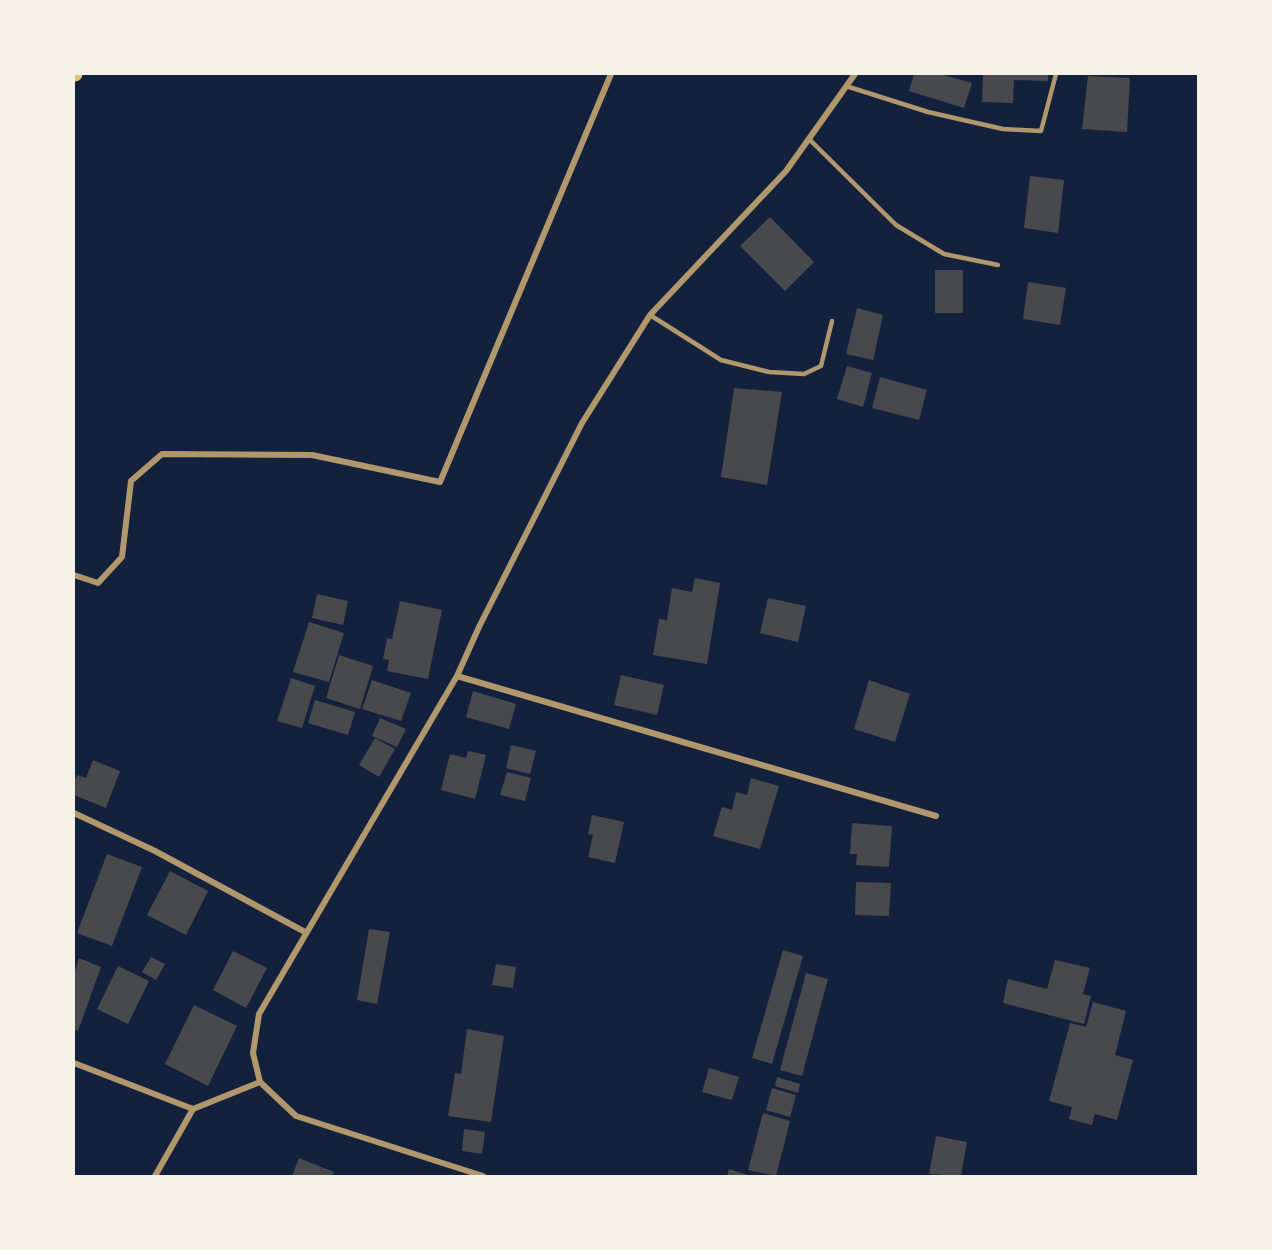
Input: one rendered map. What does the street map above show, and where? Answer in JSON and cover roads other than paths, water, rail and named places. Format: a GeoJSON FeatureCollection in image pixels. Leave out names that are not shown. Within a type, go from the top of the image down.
{"type":"FeatureCollection","features":[{"type":"Feature","properties":{"kind":"street"},"geometry":{"type":"LineString","coordinates":[[74,575],[98,583],[123,557],[131,481],[162,454],[312,456],[440,482],[612,74]]}},
{"type":"Feature","properties":{"kind":"street"},"geometry":{"type":"LineString","coordinates":[[483,1176],[296,1116],[260,1082],[253,1053],[259,1014],[457,676],[479,627],[582,423],[650,315],[786,171],[855,74]]}},
{"type":"Feature","properties":{"kind":"street"},"geometry":{"type":"LineString","coordinates":[[457,676],[936,816]]}},
{"type":"Feature","properties":{"kind":"street"},"geometry":{"type":"LineString","coordinates":[[74,813],[155,851],[305,932]]}},
{"type":"Feature","properties":{"kind":"street"},"geometry":{"type":"LineString","coordinates":[[74,1062],[193,1109]]}},
{"type":"Feature","properties":{"kind":"street"},"geometry":{"type":"LineString","coordinates":[[155,1176],[193,1109],[260,1082]]}},
{"type":"Feature","properties":{"kind":"lane"},"geometry":{"type":"LineString","coordinates":[[846,86],[928,112],[1003,129],[1041,131],[1056,74]]}},
{"type":"Feature","properties":{"kind":"lane"},"geometry":{"type":"LineString","coordinates":[[809,139],[896,225],[944,254],[998,265]]}},
{"type":"Feature","properties":{"kind":"lane"},"geometry":{"type":"LineString","coordinates":[[650,315],[721,360],[769,372],[804,374],[821,366],[832,321]]}}]}
